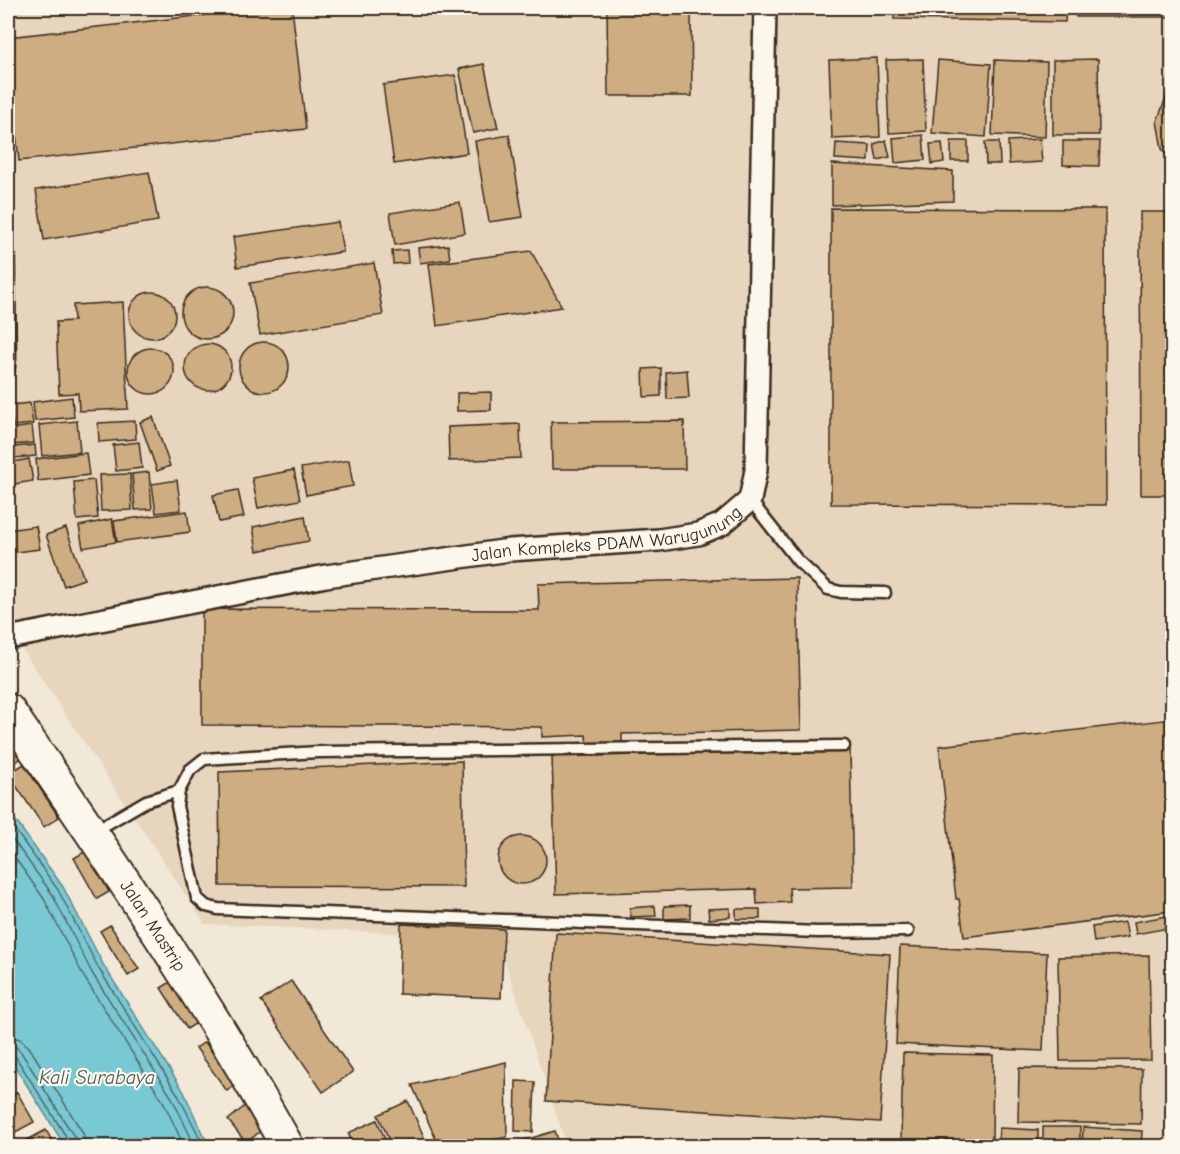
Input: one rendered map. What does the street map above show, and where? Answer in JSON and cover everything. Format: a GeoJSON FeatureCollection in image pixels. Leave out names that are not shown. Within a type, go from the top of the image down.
{"type":"FeatureCollection","features":[{"type":"Feature","properties":{"kind":"main road","name":"Jalan Mastrip"},"geometry":{"type":"LineString","coordinates":[[8,710],[211,1015],[287,1146]]}},
{"type":"Feature","properties":{"kind":"street","name":"Jalan Kompleks PDAM Warugunung"},"geometry":{"type":"LineString","coordinates":[[8,638],[326,576],[510,550],[659,540],[698,534],[722,524],[750,500],[756,470],[765,8]]}},
{"type":"Feature","properties":{"kind":"lane"},"geometry":{"type":"LineString","coordinates":[[8,227],[10,346],[8,373]]}},
{"type":"Feature","properties":{"kind":"lane"},"geometry":{"type":"LineString","coordinates":[[750,500],[798,561],[828,589],[841,592],[885,593]]}},
{"type":"Feature","properties":{"kind":"lane"},"geometry":{"type":"LineString","coordinates":[[844,746],[318,752],[204,759],[190,770],[179,790],[177,806],[197,898],[206,906],[218,909],[818,932],[908,931]]}},
{"type":"Feature","properties":{"kind":"lane"},"geometry":{"type":"LineString","coordinates":[[92,833],[146,801],[179,790]]}},
{"type":"Feature","properties":{"kind":"shaded area"},"geometry":{"type":"Polygon","coordinates":[[[8,8],[1172,8],[1172,1146],[567,1146],[497,938],[205,924],[8,628],[8,8]]]}},
{"type":"Feature","properties":{"kind":"water","name":"Kali Surabaya"},"geometry":{"type":"Polygon","coordinates":[[[8,810],[63,887],[104,966],[184,1092],[202,1133],[211,1146],[65,1146],[8,1055],[8,810]]]}},
{"type":"Feature","properties":{"kind":"building"},"geometry":{"type":"Polygon","coordinates":[[[267,8],[292,8],[306,129],[19,161],[8,59],[8,37],[267,8]]]}},
{"type":"Feature","properties":{"kind":"building"},"geometry":{"type":"Polygon","coordinates":[[[607,8],[691,8],[692,96],[608,96],[607,8]]]}},
{"type":"Feature","properties":{"kind":"building"},"geometry":{"type":"Polygon","coordinates":[[[894,8],[1066,8],[1065,22],[894,19],[894,8]]]}},
{"type":"Feature","properties":{"kind":"building"},"geometry":{"type":"Polygon","coordinates":[[[1076,8],[1172,8],[1172,17],[1076,17],[1076,8]]]}},
{"type":"Feature","properties":{"kind":"building"},"geometry":{"type":"Polygon","coordinates":[[[877,58],[880,137],[832,139],[829,60],[877,58]]]}},
{"type":"Feature","properties":{"kind":"building"},"geometry":{"type":"Polygon","coordinates":[[[923,59],[926,131],[889,133],[886,60],[923,59]]]}},
{"type":"Feature","properties":{"kind":"building"},"geometry":{"type":"Polygon","coordinates":[[[1098,59],[1099,135],[1053,135],[1053,60],[1098,59]]]}},
{"type":"Feature","properties":{"kind":"building"},"geometry":{"type":"Polygon","coordinates":[[[938,60],[991,64],[986,137],[932,133],[938,60]]]}},
{"type":"Feature","properties":{"kind":"building"},"geometry":{"type":"Polygon","coordinates":[[[995,60],[1047,62],[1045,137],[992,135],[995,60]]]}},
{"type":"Feature","properties":{"kind":"building"},"geometry":{"type":"Polygon","coordinates":[[[484,64],[498,128],[473,133],[459,69],[484,64]]]}},
{"type":"Feature","properties":{"kind":"building"},"geometry":{"type":"Polygon","coordinates":[[[455,75],[467,153],[394,164],[383,85],[455,75]]]}},
{"type":"Feature","properties":{"kind":"building"},"geometry":{"type":"Polygon","coordinates":[[[1172,90],[1172,162],[1162,149],[1157,121],[1167,95],[1172,90]]]}},
{"type":"Feature","properties":{"kind":"building"},"geometry":{"type":"Polygon","coordinates":[[[509,135],[523,217],[489,222],[475,141],[509,135]]]}},
{"type":"Feature","properties":{"kind":"building"},"geometry":{"type":"Polygon","coordinates":[[[923,135],[925,160],[895,163],[893,138],[923,135]]]}},
{"type":"Feature","properties":{"kind":"building"},"geometry":{"type":"Polygon","coordinates":[[[1040,139],[1042,162],[1009,164],[1008,141],[1040,139]]]}},
{"type":"Feature","properties":{"kind":"building"},"geometry":{"type":"Polygon","coordinates":[[[886,140],[890,157],[877,160],[874,144],[886,140]]]}},
{"type":"Feature","properties":{"kind":"building"},"geometry":{"type":"Polygon","coordinates":[[[951,141],[968,141],[968,161],[951,161],[951,141]]]}},
{"type":"Feature","properties":{"kind":"building"},"geometry":{"type":"Polygon","coordinates":[[[1063,141],[1100,141],[1099,166],[1063,165],[1063,141]]]}},
{"type":"Feature","properties":{"kind":"building"},"geometry":{"type":"Polygon","coordinates":[[[985,142],[999,142],[1000,164],[986,164],[985,142]]]}},
{"type":"Feature","properties":{"kind":"building"},"geometry":{"type":"Polygon","coordinates":[[[836,143],[870,145],[869,161],[835,159],[836,143]]]}},
{"type":"Feature","properties":{"kind":"building"},"geometry":{"type":"Polygon","coordinates":[[[942,143],[944,162],[932,164],[930,144],[942,143]]]}},
{"type":"Feature","properties":{"kind":"building"},"geometry":{"type":"Polygon","coordinates":[[[832,164],[953,171],[953,201],[832,205],[832,164]]]}},
{"type":"Feature","properties":{"kind":"building"},"geometry":{"type":"Polygon","coordinates":[[[149,172],[158,221],[44,240],[36,190],[149,172]]]}},
{"type":"Feature","properties":{"kind":"building"},"geometry":{"type":"Polygon","coordinates":[[[460,202],[465,233],[395,245],[390,213],[460,202]]]}},
{"type":"Feature","properties":{"kind":"building"},"geometry":{"type":"Polygon","coordinates":[[[831,208],[1105,209],[1106,505],[831,504],[831,208]]]}},
{"type":"Feature","properties":{"kind":"building"},"geometry":{"type":"Polygon","coordinates":[[[1140,212],[1172,212],[1172,495],[1141,495],[1140,212]]]}},
{"type":"Feature","properties":{"kind":"building"},"geometry":{"type":"Polygon","coordinates":[[[338,222],[343,252],[237,267],[233,237],[338,222]]]}},
{"type":"Feature","properties":{"kind":"building"},"geometry":{"type":"Polygon","coordinates":[[[448,245],[450,259],[420,263],[418,248],[448,245]]]}},
{"type":"Feature","properties":{"kind":"building"},"geometry":{"type":"Polygon","coordinates":[[[407,250],[408,263],[393,264],[392,251],[407,250]]]}},
{"type":"Feature","properties":{"kind":"building"},"geometry":{"type":"Polygon","coordinates":[[[531,251],[562,307],[437,326],[429,264],[531,251]]]}},
{"type":"Feature","properties":{"kind":"building"},"geometry":{"type":"Polygon","coordinates":[[[374,263],[383,315],[260,335],[250,283],[374,263]]]}},
{"type":"Feature","properties":{"kind":"building"},"geometry":{"type":"Polygon","coordinates":[[[207,287],[221,291],[229,299],[233,313],[229,327],[221,335],[207,339],[193,335],[185,327],[181,313],[185,299],[193,291],[207,287]]]}},
{"type":"Feature","properties":{"kind":"building"},"geometry":{"type":"Polygon","coordinates":[[[152,292],[168,299],[175,315],[168,331],[152,338],[136,331],[129,315],[136,299],[152,292]]]}},
{"type":"Feature","properties":{"kind":"building"},"geometry":{"type":"Polygon","coordinates":[[[123,302],[128,409],[79,411],[78,393],[59,394],[56,322],[74,321],[73,305],[123,302]]]}},
{"type":"Feature","properties":{"kind":"building"},"geometry":{"type":"Polygon","coordinates":[[[264,342],[273,344],[284,353],[289,367],[287,376],[278,387],[264,392],[255,390],[244,381],[239,367],[241,358],[250,347],[264,342]]]}},
{"type":"Feature","properties":{"kind":"building"},"geometry":{"type":"Polygon","coordinates":[[[208,344],[224,351],[231,367],[224,383],[208,390],[192,383],[185,367],[192,351],[208,344]]]}},
{"type":"Feature","properties":{"kind":"building"},"geometry":{"type":"Polygon","coordinates":[[[151,348],[160,349],[168,354],[173,362],[173,380],[168,388],[160,393],[151,394],[142,393],[134,388],[129,380],[128,371],[129,362],[134,354],[142,349],[151,348]]]}},
{"type":"Feature","properties":{"kind":"building"},"geometry":{"type":"Polygon","coordinates":[[[661,368],[661,396],[644,397],[643,369],[661,368]]]}},
{"type":"Feature","properties":{"kind":"building"},"geometry":{"type":"Polygon","coordinates":[[[687,370],[689,398],[667,399],[666,372],[687,370]]]}},
{"type":"Feature","properties":{"kind":"building"},"geometry":{"type":"Polygon","coordinates":[[[491,392],[491,410],[457,411],[457,393],[491,392]]]}},
{"type":"Feature","properties":{"kind":"building"},"geometry":{"type":"Polygon","coordinates":[[[72,397],[74,417],[35,421],[33,402],[72,397]]]}},
{"type":"Feature","properties":{"kind":"building"},"geometry":{"type":"Polygon","coordinates":[[[30,403],[33,424],[13,426],[10,405],[30,403]]]}},
{"type":"Feature","properties":{"kind":"building"},"geometry":{"type":"Polygon","coordinates":[[[153,417],[170,466],[157,471],[140,422],[153,417]]]}},
{"type":"Feature","properties":{"kind":"building"},"geometry":{"type":"Polygon","coordinates":[[[77,421],[80,452],[42,456],[39,425],[77,421]]]}},
{"type":"Feature","properties":{"kind":"building"},"geometry":{"type":"Polygon","coordinates":[[[135,421],[136,439],[99,442],[98,423],[135,421]]]}},
{"type":"Feature","properties":{"kind":"building"},"geometry":{"type":"Polygon","coordinates":[[[684,421],[685,469],[552,469],[551,422],[684,421]]]}},
{"type":"Feature","properties":{"kind":"building"},"geometry":{"type":"Polygon","coordinates":[[[520,424],[521,458],[449,461],[448,427],[520,424]]]}},
{"type":"Feature","properties":{"kind":"building"},"geometry":{"type":"Polygon","coordinates":[[[32,426],[34,443],[11,445],[9,429],[32,426]]]}},
{"type":"Feature","properties":{"kind":"building"},"geometry":{"type":"Polygon","coordinates":[[[139,442],[142,468],[116,471],[113,445],[139,442]]]}},
{"type":"Feature","properties":{"kind":"building"},"geometry":{"type":"Polygon","coordinates":[[[35,445],[36,456],[15,458],[14,447],[35,445]]]}},
{"type":"Feature","properties":{"kind":"building"},"geometry":{"type":"Polygon","coordinates":[[[86,453],[89,475],[38,481],[36,459],[86,453]]]}},
{"type":"Feature","properties":{"kind":"building"},"geometry":{"type":"Polygon","coordinates":[[[29,459],[33,481],[8,485],[8,463],[29,459]]]}},
{"type":"Feature","properties":{"kind":"building"},"geometry":{"type":"Polygon","coordinates":[[[349,460],[353,486],[306,495],[301,468],[349,460]]]}},
{"type":"Feature","properties":{"kind":"building"},"geometry":{"type":"Polygon","coordinates":[[[294,470],[300,500],[258,508],[252,478],[294,470]]]}},
{"type":"Feature","properties":{"kind":"building"},"geometry":{"type":"Polygon","coordinates":[[[149,472],[152,509],[135,510],[132,474],[149,472]]]}},
{"type":"Feature","properties":{"kind":"building"},"geometry":{"type":"Polygon","coordinates":[[[130,474],[132,510],[101,511],[99,475],[130,474]]]}},
{"type":"Feature","properties":{"kind":"building"},"geometry":{"type":"Polygon","coordinates":[[[94,480],[98,518],[77,520],[74,482],[94,480]]]}},
{"type":"Feature","properties":{"kind":"building"},"geometry":{"type":"Polygon","coordinates":[[[177,480],[181,510],[156,513],[152,484],[177,480]]]}},
{"type":"Feature","properties":{"kind":"building"},"geometry":{"type":"Polygon","coordinates":[[[238,490],[244,517],[219,522],[213,495],[238,490]]]}},
{"type":"Feature","properties":{"kind":"building"},"geometry":{"type":"Polygon","coordinates":[[[187,511],[190,532],[117,542],[114,521],[187,511]]]}},
{"type":"Feature","properties":{"kind":"building"},"geometry":{"type":"Polygon","coordinates":[[[305,516],[309,541],[257,551],[253,527],[305,516]]]}},
{"type":"Feature","properties":{"kind":"building"},"geometry":{"type":"Polygon","coordinates":[[[112,519],[116,542],[83,548],[79,526],[112,519]]]}},
{"type":"Feature","properties":{"kind":"building"},"geometry":{"type":"Polygon","coordinates":[[[36,526],[40,549],[8,553],[8,530],[36,526]]]}},
{"type":"Feature","properties":{"kind":"building"},"geometry":{"type":"Polygon","coordinates":[[[66,528],[84,579],[64,586],[46,535],[66,528]]]}},
{"type":"Feature","properties":{"kind":"building"},"geometry":{"type":"Polygon","coordinates":[[[797,578],[801,730],[622,734],[622,745],[587,747],[586,735],[542,737],[542,727],[202,725],[202,609],[539,610],[538,584],[797,578]]]}},
{"type":"Feature","properties":{"kind":"building"},"geometry":{"type":"Polygon","coordinates":[[[1172,719],[1172,911],[964,937],[959,899],[956,899],[939,746],[1172,719]]]}},
{"type":"Feature","properties":{"kind":"building"},"geometry":{"type":"Polygon","coordinates":[[[8,739],[20,759],[8,767],[8,739]]]}},
{"type":"Feature","properties":{"kind":"building"},"geometry":{"type":"Polygon","coordinates":[[[850,750],[853,887],[789,888],[790,902],[757,904],[756,889],[556,894],[552,757],[850,750]]]}},
{"type":"Feature","properties":{"kind":"building"},"geometry":{"type":"Polygon","coordinates":[[[462,761],[464,887],[220,886],[219,772],[462,761]]]}},
{"type":"Feature","properties":{"kind":"building"},"geometry":{"type":"Polygon","coordinates":[[[24,764],[59,817],[44,827],[8,774],[24,764]]]}},
{"type":"Feature","properties":{"kind":"building"},"geometry":{"type":"Polygon","coordinates":[[[517,836],[527,836],[539,843],[546,855],[546,865],[539,877],[527,884],[517,884],[502,873],[498,865],[498,855],[509,840],[517,836]]]}},
{"type":"Feature","properties":{"kind":"building"},"geometry":{"type":"Polygon","coordinates":[[[86,851],[109,892],[97,899],[74,858],[86,851]]]}},
{"type":"Feature","properties":{"kind":"building"},"geometry":{"type":"Polygon","coordinates":[[[690,905],[690,918],[664,919],[664,906],[690,905]]]}},
{"type":"Feature","properties":{"kind":"building"},"geometry":{"type":"Polygon","coordinates":[[[655,906],[656,916],[631,917],[630,908],[655,906]]]}},
{"type":"Feature","properties":{"kind":"building"},"geometry":{"type":"Polygon","coordinates":[[[730,908],[730,917],[709,919],[708,909],[730,908]]]}},
{"type":"Feature","properties":{"kind":"building"},"geometry":{"type":"Polygon","coordinates":[[[736,909],[760,909],[760,919],[736,919],[736,909]]]}},
{"type":"Feature","properties":{"kind":"building"},"geometry":{"type":"Polygon","coordinates":[[[1166,916],[1169,928],[1136,934],[1134,922],[1166,916]]]}},
{"type":"Feature","properties":{"kind":"building"},"geometry":{"type":"Polygon","coordinates":[[[1125,922],[1128,937],[1094,942],[1092,927],[1125,922]]]}},
{"type":"Feature","properties":{"kind":"building"},"geometry":{"type":"Polygon","coordinates":[[[401,924],[504,929],[501,998],[399,994],[401,924]]]}},
{"type":"Feature","properties":{"kind":"building"},"geometry":{"type":"Polygon","coordinates":[[[110,925],[139,969],[128,976],[100,931],[110,925]]]}},
{"type":"Feature","properties":{"kind":"building"},"geometry":{"type":"Polygon","coordinates":[[[556,933],[890,954],[880,1122],[546,1101],[556,933]]]}},
{"type":"Feature","properties":{"kind":"building"},"geometry":{"type":"Polygon","coordinates":[[[900,946],[1047,953],[1043,1051],[896,1044],[900,946]]]}},
{"type":"Feature","properties":{"kind":"building"},"geometry":{"type":"Polygon","coordinates":[[[1149,955],[1151,1060],[1060,1061],[1058,957],[1149,955]]]}},
{"type":"Feature","properties":{"kind":"building"},"geometry":{"type":"Polygon","coordinates":[[[177,978],[203,1019],[187,1029],[161,988],[177,978]]]}},
{"type":"Feature","properties":{"kind":"building"},"geometry":{"type":"Polygon","coordinates":[[[291,981],[353,1072],[323,1092],[261,1001],[291,981]]]}},
{"type":"Feature","properties":{"kind":"building"},"geometry":{"type":"Polygon","coordinates":[[[205,1042],[235,1085],[227,1091],[196,1048],[205,1042]]]}},
{"type":"Feature","properties":{"kind":"building"},"geometry":{"type":"Polygon","coordinates":[[[903,1053],[993,1055],[992,1141],[901,1139],[903,1053]]]}},
{"type":"Feature","properties":{"kind":"building"},"geometry":{"type":"Polygon","coordinates":[[[506,1062],[507,1137],[466,1146],[439,1146],[412,1085],[506,1062]]]}},
{"type":"Feature","properties":{"kind":"building"},"geometry":{"type":"Polygon","coordinates":[[[1019,1068],[1142,1069],[1141,1124],[1018,1122],[1019,1068]]]}},
{"type":"Feature","properties":{"kind":"building"},"geometry":{"type":"Polygon","coordinates":[[[516,1081],[535,1082],[533,1132],[515,1131],[516,1081]]]}},
{"type":"Feature","properties":{"kind":"building"},"geometry":{"type":"Polygon","coordinates":[[[17,1092],[34,1122],[8,1136],[8,1097],[17,1092]]]}},
{"type":"Feature","properties":{"kind":"building"},"geometry":{"type":"Polygon","coordinates":[[[408,1101],[428,1146],[392,1146],[378,1115],[408,1101]]]}},
{"type":"Feature","properties":{"kind":"building"},"geometry":{"type":"Polygon","coordinates":[[[245,1106],[263,1129],[246,1143],[228,1120],[245,1106]]]}},
{"type":"Feature","properties":{"kind":"building"},"geometry":{"type":"Polygon","coordinates":[[[377,1120],[388,1146],[354,1146],[348,1133],[377,1120]]]}},
{"type":"Feature","properties":{"kind":"building"},"geometry":{"type":"Polygon","coordinates":[[[1043,1127],[1080,1127],[1080,1146],[1043,1146],[1043,1127]]]}},
{"type":"Feature","properties":{"kind":"building"},"geometry":{"type":"Polygon","coordinates":[[[1083,1127],[1142,1131],[1141,1146],[1082,1146],[1083,1127]]]}},
{"type":"Feature","properties":{"kind":"building"},"geometry":{"type":"Polygon","coordinates":[[[999,1128],[1038,1130],[1038,1146],[998,1146],[999,1128]]]}},
{"type":"Feature","properties":{"kind":"building"},"geometry":{"type":"Polygon","coordinates":[[[46,1130],[55,1146],[16,1146],[46,1130]]]}},
{"type":"Feature","properties":{"kind":"building"},"geometry":{"type":"Polygon","coordinates":[[[555,1131],[560,1146],[516,1146],[515,1143],[555,1131]]]}},
{"type":"Feature","properties":{"kind":"building"},"geometry":{"type":"Polygon","coordinates":[[[497,1141],[498,1146],[471,1146],[497,1141]]]}},
{"type":"Feature","properties":{"kind":"building"},"geometry":{"type":"Polygon","coordinates":[[[683,1141],[817,1146],[683,1146],[683,1141]]]}},
{"type":"Feature","properties":{"kind":"building"},"geometry":{"type":"Polygon","coordinates":[[[1172,1141],[1172,1146],[1145,1146],[1146,1142],[1172,1141]]]}}]}
